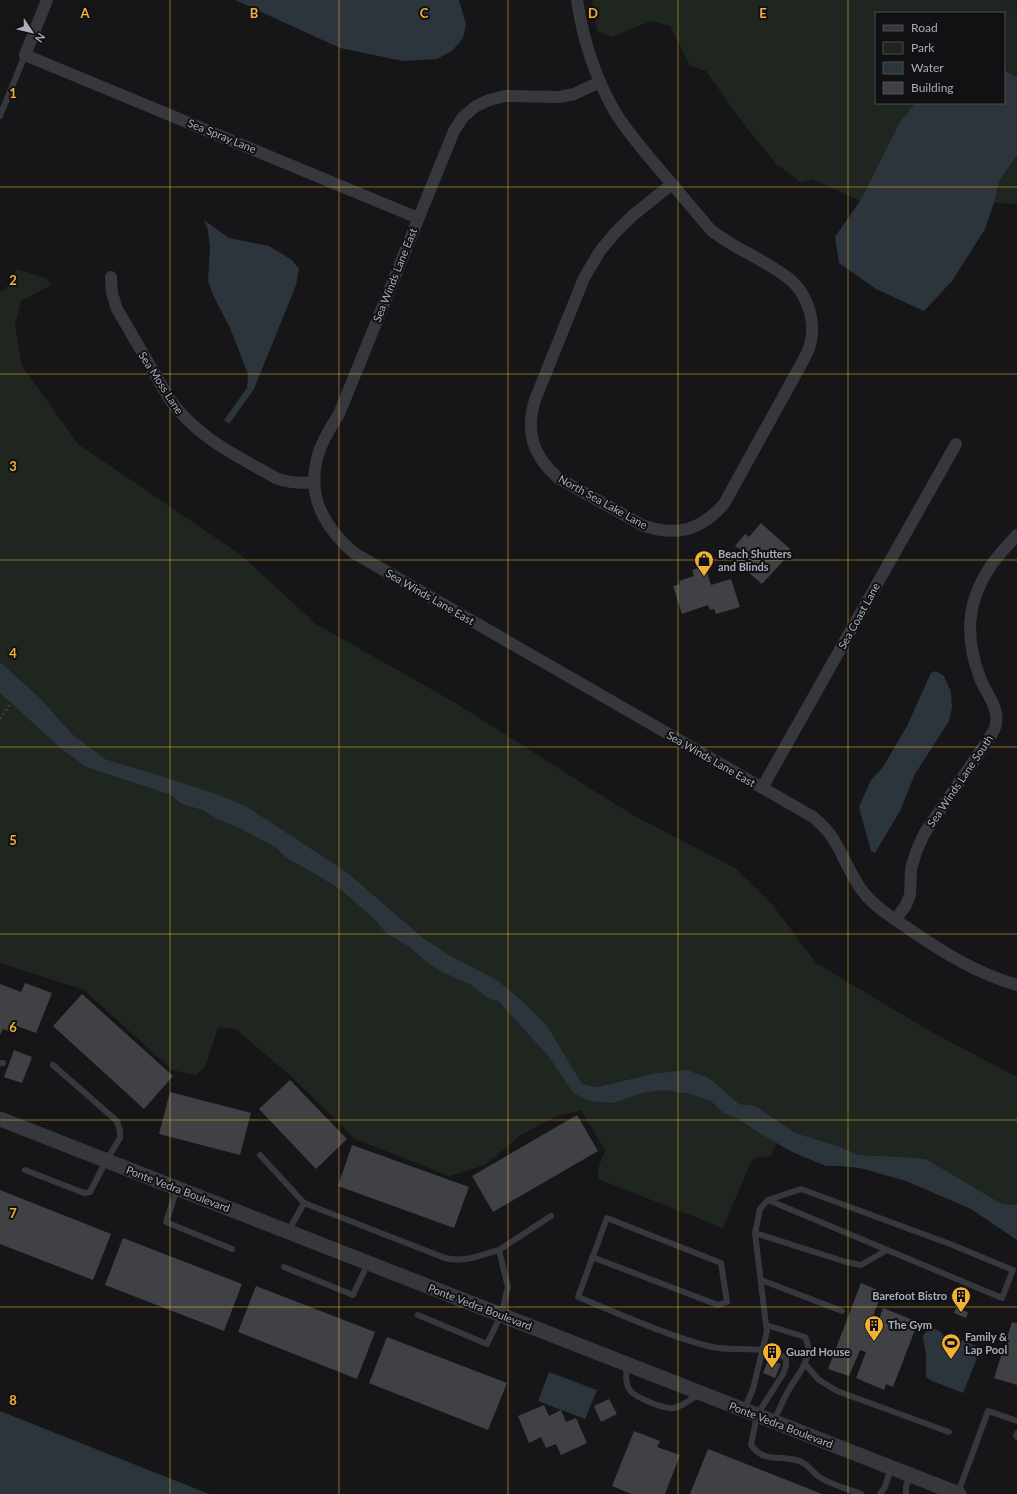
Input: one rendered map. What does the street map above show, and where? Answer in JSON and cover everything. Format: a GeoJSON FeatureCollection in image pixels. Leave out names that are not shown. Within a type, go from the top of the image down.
{"type":"FeatureCollection","features":[{"type":"Feature","properties":{"kind":"street"},"geometry":{"type":"LineString","coordinates":[[25,55],[47,0]]}},
{"type":"Feature","properties":{"kind":"street","name":"North Sea Lake Lane"},"geometry":{"type":"LineString","coordinates":[[577,0],[580,22],[588,50],[600,82],[616,113],[632,135],[711,230],[722,239],[785,275],[797,286],[809,309],[812,328],[810,344],[804,359],[724,504],[714,515],[702,524],[687,530],[671,532],[656,530],[642,525],[558,478],[538,455],[530,426],[535,400],[584,278],[600,251],[615,233],[632,216],[672,184]]}},
{"type":"Feature","properties":{"kind":"street","name":"Sea Spray Lane"},"geometry":{"type":"LineString","coordinates":[[25,55],[418,218]]}},
{"type":"Feature","properties":{"kind":"street","name":"Sea Winds Lane East"},"geometry":{"type":"LineString","coordinates":[[600,82],[574,94],[559,97],[505,96],[489,100],[476,106],[463,117],[454,131],[339,414],[322,445],[315,471],[314,482],[316,496],[322,515],[335,536],[354,553],[813,817],[824,826],[832,837],[855,880],[876,905],[932,945],[973,969],[998,979],[1017,984]]}},
{"type":"Feature","properties":{"kind":"street","name":"Sea Moss Lane"},"geometry":{"type":"LineString","coordinates":[[111,277],[112,293],[117,309],[178,412],[193,427],[210,440],[278,479],[290,483],[302,484],[314,482]]}},
{"type":"Feature","properties":{"kind":"street","name":"Sea Coast Lane"},"geometry":{"type":"LineString","coordinates":[[762,788],[956,444]]}},
{"type":"Feature","properties":{"kind":"street","name":"Sea Winds Lane South"},"geometry":{"type":"LineString","coordinates":[[896,919],[906,905],[910,895],[911,869],[916,852],[924,834],[990,737],[996,724],[996,714],[980,679],[973,658],[969,624],[972,606],[979,585],[990,566],[1017,535]]}},
{"type":"Feature","properties":{"kind":"street","name":"Ponte Vedra Boulevard"},"geometry":{"type":"LineString","coordinates":[[0,1119],[959,1494]]}},
{"type":"Feature","properties":{"kind":"lane"},"geometry":{"type":"LineString","coordinates":[[0,116],[25,55]]}},
{"type":"Feature","properties":{"kind":"lane"},"geometry":{"type":"LineString","coordinates":[[26,1170],[84,1193],[90,1192],[106,1160],[120,1138],[120,1131],[117,1121],[53,1065]]}},
{"type":"Feature","properties":{"kind":"lane"},"geometry":{"type":"LineString","coordinates":[[260,1155],[304,1203],[454,1261],[499,1250],[551,1216]]}},
{"type":"Feature","properties":{"kind":"lane"},"geometry":{"type":"LineString","coordinates":[[177,1188],[166,1222],[232,1249]]}},
{"type":"Feature","properties":{"kind":"lane"},"geometry":{"type":"LineString","coordinates":[[768,1200],[1002,1298],[1013,1270],[950,1244],[801,1189],[768,1200],[760,1210],[755,1233],[767,1332],[754,1389],[751,1413],[751,1445],[756,1451],[766,1457],[796,1459],[807,1464],[820,1478],[861,1494]]}},
{"type":"Feature","properties":{"kind":"lane"},"geometry":{"type":"LineString","coordinates":[[288,1232],[304,1203]]}},
{"type":"Feature","properties":{"kind":"lane"},"geometry":{"type":"LineString","coordinates":[[592,1257],[718,1305],[727,1302],[721,1263],[607,1218],[592,1257],[578,1297],[670,1333],[712,1347],[763,1350],[782,1356],[786,1359],[786,1366],[783,1374],[751,1413]]}},
{"type":"Feature","properties":{"kind":"lane"},"geometry":{"type":"LineString","coordinates":[[755,1233],[846,1262],[861,1265],[887,1250]]}},
{"type":"Feature","properties":{"kind":"lane"},"geometry":{"type":"LineString","coordinates":[[418,1315],[487,1344],[500,1315],[508,1287],[499,1250]]}},
{"type":"Feature","properties":{"kind":"lane"},"geometry":{"type":"LineString","coordinates":[[284,1267],[353,1295],[368,1263]]}},
{"type":"Feature","properties":{"kind":"lane"},"geometry":{"type":"LineString","coordinates":[[761,1280],[842,1311]]}},
{"type":"Feature","properties":{"kind":"lane"},"geometry":{"type":"LineString","coordinates":[[766,1325],[805,1338],[809,1347],[806,1364],[788,1392],[774,1422]]}},
{"type":"Feature","properties":{"kind":"lane"},"geometry":{"type":"LineString","coordinates":[[627,1364],[626,1378],[630,1391],[637,1396],[666,1408],[676,1408],[700,1393]]}},
{"type":"Feature","properties":{"kind":"lane"},"geometry":{"type":"LineString","coordinates":[[806,1364],[819,1380],[837,1391],[949,1432]]}},
{"type":"Feature","properties":{"kind":"lane"},"geometry":{"type":"LineString","coordinates":[[959,1494],[988,1412],[1017,1421]]}},
{"type":"Feature","properties":{"kind":"lane"},"geometry":{"type":"LineString","coordinates":[[1017,1432],[1017,1437]]}},
{"type":"Feature","properties":{"kind":"lane"},"geometry":{"type":"LineString","coordinates":[[880,1494],[885,1486],[891,1468]]}},
{"type":"Feature","properties":{"kind":"lane"},"geometry":{"type":"LineString","coordinates":[[906,1494],[906,1487],[910,1475]]}},
{"type":"Feature","properties":{"kind":"path"},"geometry":{"type":"LineString","coordinates":[[0,719],[11,703]]}},
{"type":"Feature","properties":{"kind":"shaded area"},"geometry":{"type":"Polygon","coordinates":[[[1001,0],[1017,0],[1017,11],[1004,4],[1001,0]]]}},
{"type":"Feature","properties":{"kind":"green space"},"geometry":{"type":"Polygon","coordinates":[[[592,0],[1000,0],[1017,11],[1017,77],[1005,71],[1005,12],[875,12],[875,104],[914,104],[900,122],[860,201],[812,179],[802,183],[776,164],[739,118],[706,71],[690,66],[670,26],[651,21],[612,37],[597,31],[592,0]]]}},
{"type":"Feature","properties":{"kind":"green space"},"geometry":{"type":"Polygon","coordinates":[[[1017,155],[1017,204],[994,203],[999,181],[1017,155]]]}},
{"type":"Feature","properties":{"kind":"green space"},"geometry":{"type":"Polygon","coordinates":[[[17,269],[46,278],[51,285],[21,301],[15,325],[22,366],[78,444],[241,555],[316,624],[452,701],[631,814],[735,868],[772,904],[816,963],[928,1030],[1017,1077],[1017,1205],[1002,1204],[926,1159],[859,1155],[838,1146],[795,1133],[756,1106],[739,1104],[709,1078],[652,1074],[597,1087],[582,1084],[546,1024],[521,1000],[497,980],[451,956],[422,937],[348,873],[158,775],[105,759],[72,734],[40,698],[0,662],[0,291],[5,290],[17,269]]]}},
{"type":"Feature","properties":{"kind":"green space"},"geometry":{"type":"Polygon","coordinates":[[[0,693],[59,747],[86,767],[171,795],[181,804],[201,810],[275,847],[285,857],[342,891],[372,917],[386,933],[408,946],[444,973],[471,985],[489,999],[499,1002],[549,1057],[573,1093],[642,1093],[664,1090],[690,1094],[711,1101],[723,1113],[740,1120],[756,1131],[777,1142],[771,1156],[755,1158],[749,1166],[723,1228],[598,1179],[598,1169],[605,1150],[581,1110],[553,1118],[521,1135],[485,1165],[449,1176],[355,1139],[293,1078],[236,1029],[218,1027],[205,1067],[196,1075],[172,1070],[84,990],[0,963],[0,693]]]}},
{"type":"Feature","properties":{"kind":"water"},"geometry":{"type":"Polygon","coordinates":[[[235,0],[459,0],[466,24],[463,38],[452,51],[437,59],[403,61],[340,48],[235,0]]]}},
{"type":"Feature","properties":{"kind":"water"},"geometry":{"type":"Polygon","coordinates":[[[1005,71],[1017,77],[1017,155],[999,181],[994,203],[985,229],[952,281],[924,311],[876,289],[839,263],[835,237],[860,201],[900,122],[914,104],[1005,104],[1005,71]]]}},
{"type":"Feature","properties":{"kind":"water"},"geometry":{"type":"Polygon","coordinates":[[[204,220],[229,238],[269,246],[292,260],[299,269],[296,285],[254,389],[229,424],[224,420],[247,388],[248,374],[230,328],[213,295],[208,280],[210,248],[208,230],[204,220]]]}},
{"type":"Feature","properties":{"kind":"water"},"geometry":{"type":"Polygon","coordinates":[[[0,662],[40,698],[72,734],[105,759],[219,795],[247,807],[348,873],[422,937],[451,956],[497,980],[546,1024],[582,1084],[597,1087],[652,1074],[687,1070],[709,1078],[739,1104],[756,1106],[795,1133],[838,1146],[859,1155],[926,1159],[1002,1204],[1017,1205],[1017,1240],[971,1209],[906,1181],[860,1168],[826,1166],[792,1152],[740,1120],[723,1113],[711,1101],[690,1094],[664,1090],[642,1093],[613,1103],[589,1101],[573,1093],[549,1057],[499,1002],[489,999],[471,985],[444,973],[431,965],[408,946],[386,933],[372,917],[342,891],[285,857],[275,847],[239,828],[217,819],[202,810],[181,804],[171,795],[86,767],[59,747],[0,693],[0,662]]]}},
{"type":"Feature","properties":{"kind":"water"},"geometry":{"type":"Polygon","coordinates":[[[936,671],[944,676],[951,692],[952,707],[949,721],[915,774],[900,811],[875,853],[871,851],[859,807],[871,780],[883,767],[907,726],[931,673],[936,671]]]}},
{"type":"Feature","properties":{"kind":"water","name":"Family & Lap Pool"},"geometry":{"type":"Polygon","coordinates":[[[929,1329],[937,1330],[945,1338],[943,1345],[946,1352],[955,1352],[962,1340],[981,1348],[963,1393],[932,1381],[926,1377],[926,1355],[923,1337],[929,1329]]]}},
{"type":"Feature","properties":{"kind":"water"},"geometry":{"type":"Polygon","coordinates":[[[549,1372],[597,1390],[585,1419],[538,1401],[549,1372]]]}},
{"type":"Feature","properties":{"kind":"water"},"geometry":{"type":"Polygon","coordinates":[[[0,1411],[209,1494],[0,1494],[0,1411]]]}},
{"type":"Feature","properties":{"kind":"building"},"geometry":{"type":"Polygon","coordinates":[[[761,523],[790,549],[783,557],[785,559],[762,584],[733,559],[741,550],[735,546],[745,534],[749,537],[761,523]]]}},
{"type":"Feature","properties":{"kind":"building"},"geometry":{"type":"Polygon","coordinates":[[[705,566],[711,585],[731,579],[740,607],[716,614],[714,609],[710,610],[708,605],[682,614],[673,586],[680,584],[679,581],[694,576],[692,570],[705,566]]]}},
{"type":"Feature","properties":{"kind":"building"},"geometry":{"type":"Polygon","coordinates":[[[25,983],[52,993],[36,1033],[14,1025],[11,1032],[3,1029],[0,1035],[0,984],[21,992],[25,983]]]}},
{"type":"Feature","properties":{"kind":"building"},"geometry":{"type":"Polygon","coordinates":[[[82,994],[173,1076],[144,1109],[53,1026],[82,994]]]}},
{"type":"Feature","properties":{"kind":"building"},"geometry":{"type":"Polygon","coordinates":[[[14,1050],[32,1057],[22,1083],[4,1077],[14,1050]]]}},
{"type":"Feature","properties":{"kind":"building"},"geometry":{"type":"Polygon","coordinates":[[[290,1080],[347,1139],[316,1169],[259,1109],[290,1080]]]}},
{"type":"Feature","properties":{"kind":"building"},"geometry":{"type":"Polygon","coordinates":[[[170,1092],[251,1113],[240,1155],[159,1134],[170,1092]]]}},
{"type":"Feature","properties":{"kind":"building"},"geometry":{"type":"Polygon","coordinates":[[[577,1115],[598,1151],[493,1212],[472,1176],[577,1115]]]}},
{"type":"Feature","properties":{"kind":"building"},"geometry":{"type":"Polygon","coordinates":[[[352,1145],[469,1187],[454,1228],[338,1186],[352,1145]]]}},
{"type":"Feature","properties":{"kind":"building"},"geometry":{"type":"Polygon","coordinates":[[[0,1190],[111,1234],[93,1280],[0,1244],[0,1190]]]}},
{"type":"Feature","properties":{"kind":"building"},"geometry":{"type":"Polygon","coordinates":[[[123,1238],[242,1284],[224,1331],[105,1285],[123,1238]]]}},
{"type":"Feature","properties":{"kind":"building","name":"The Gym"},"geometry":{"type":"Polygon","coordinates":[[[861,1283],[882,1292],[867,1332],[874,1334],[883,1308],[918,1322],[893,1387],[886,1384],[884,1390],[856,1378],[866,1352],[860,1350],[849,1376],[828,1369],[861,1283]]]}},
{"type":"Feature","properties":{"kind":"building"},"geometry":{"type":"Polygon","coordinates":[[[256,1286],[375,1332],[357,1379],[238,1332],[256,1286]]]}},
{"type":"Feature","properties":{"kind":"building","name":"Barefoot Bistro"},"geometry":{"type":"Polygon","coordinates":[[[956,1308],[968,1312],[966,1318],[954,1313],[956,1308]]]}},
{"type":"Feature","properties":{"kind":"building"},"geometry":{"type":"Polygon","coordinates":[[[1012,1322],[1017,1323],[1017,1385],[994,1378],[1012,1322]]]}},
{"type":"Feature","properties":{"kind":"building"},"geometry":{"type":"Polygon","coordinates":[[[387,1337],[507,1383],[488,1430],[369,1383],[387,1337]]]}},
{"type":"Feature","properties":{"kind":"building","name":"Guard House"},"geometry":{"type":"Polygon","coordinates":[[[768,1360],[781,1364],[775,1378],[763,1373],[768,1360]]]}},
{"type":"Feature","properties":{"kind":"building"},"geometry":{"type":"Polygon","coordinates":[[[609,1399],[617,1414],[601,1422],[594,1406],[609,1399]]]}},
{"type":"Feature","properties":{"kind":"building"},"geometry":{"type":"Polygon","coordinates":[[[544,1405],[549,1416],[561,1410],[566,1422],[576,1418],[587,1443],[561,1455],[556,1444],[546,1448],[541,1437],[529,1443],[518,1416],[544,1405]]]}},
{"type":"Feature","properties":{"kind":"building"},"geometry":{"type":"Polygon","coordinates":[[[634,1431],[660,1441],[657,1447],[680,1455],[665,1494],[631,1494],[612,1486],[634,1431]]]}},
{"type":"Feature","properties":{"kind":"building"},"geometry":{"type":"Polygon","coordinates":[[[708,1449],[822,1494],[690,1494],[708,1449]]]}},
{"type":"Feature","properties":{"kind":"place","name":"Beach Shutters and Blinds"},"geometry":{"type":"Point","coordinates":[704,577]}},
{"type":"Feature","properties":{"kind":"place","name":"Barefoot Bistro"},"geometry":{"type":"Point","coordinates":[961,1313]}},
{"type":"Feature","properties":{"kind":"place","name":"The Gym"},"geometry":{"type":"Point","coordinates":[874,1342]}},
{"type":"Feature","properties":{"kind":"place","name":"Family & Lap Pool"},"geometry":{"type":"Point","coordinates":[951,1360]}},
{"type":"Feature","properties":{"kind":"place","name":"Guard House"},"geometry":{"type":"Point","coordinates":[772,1369]}}]}
